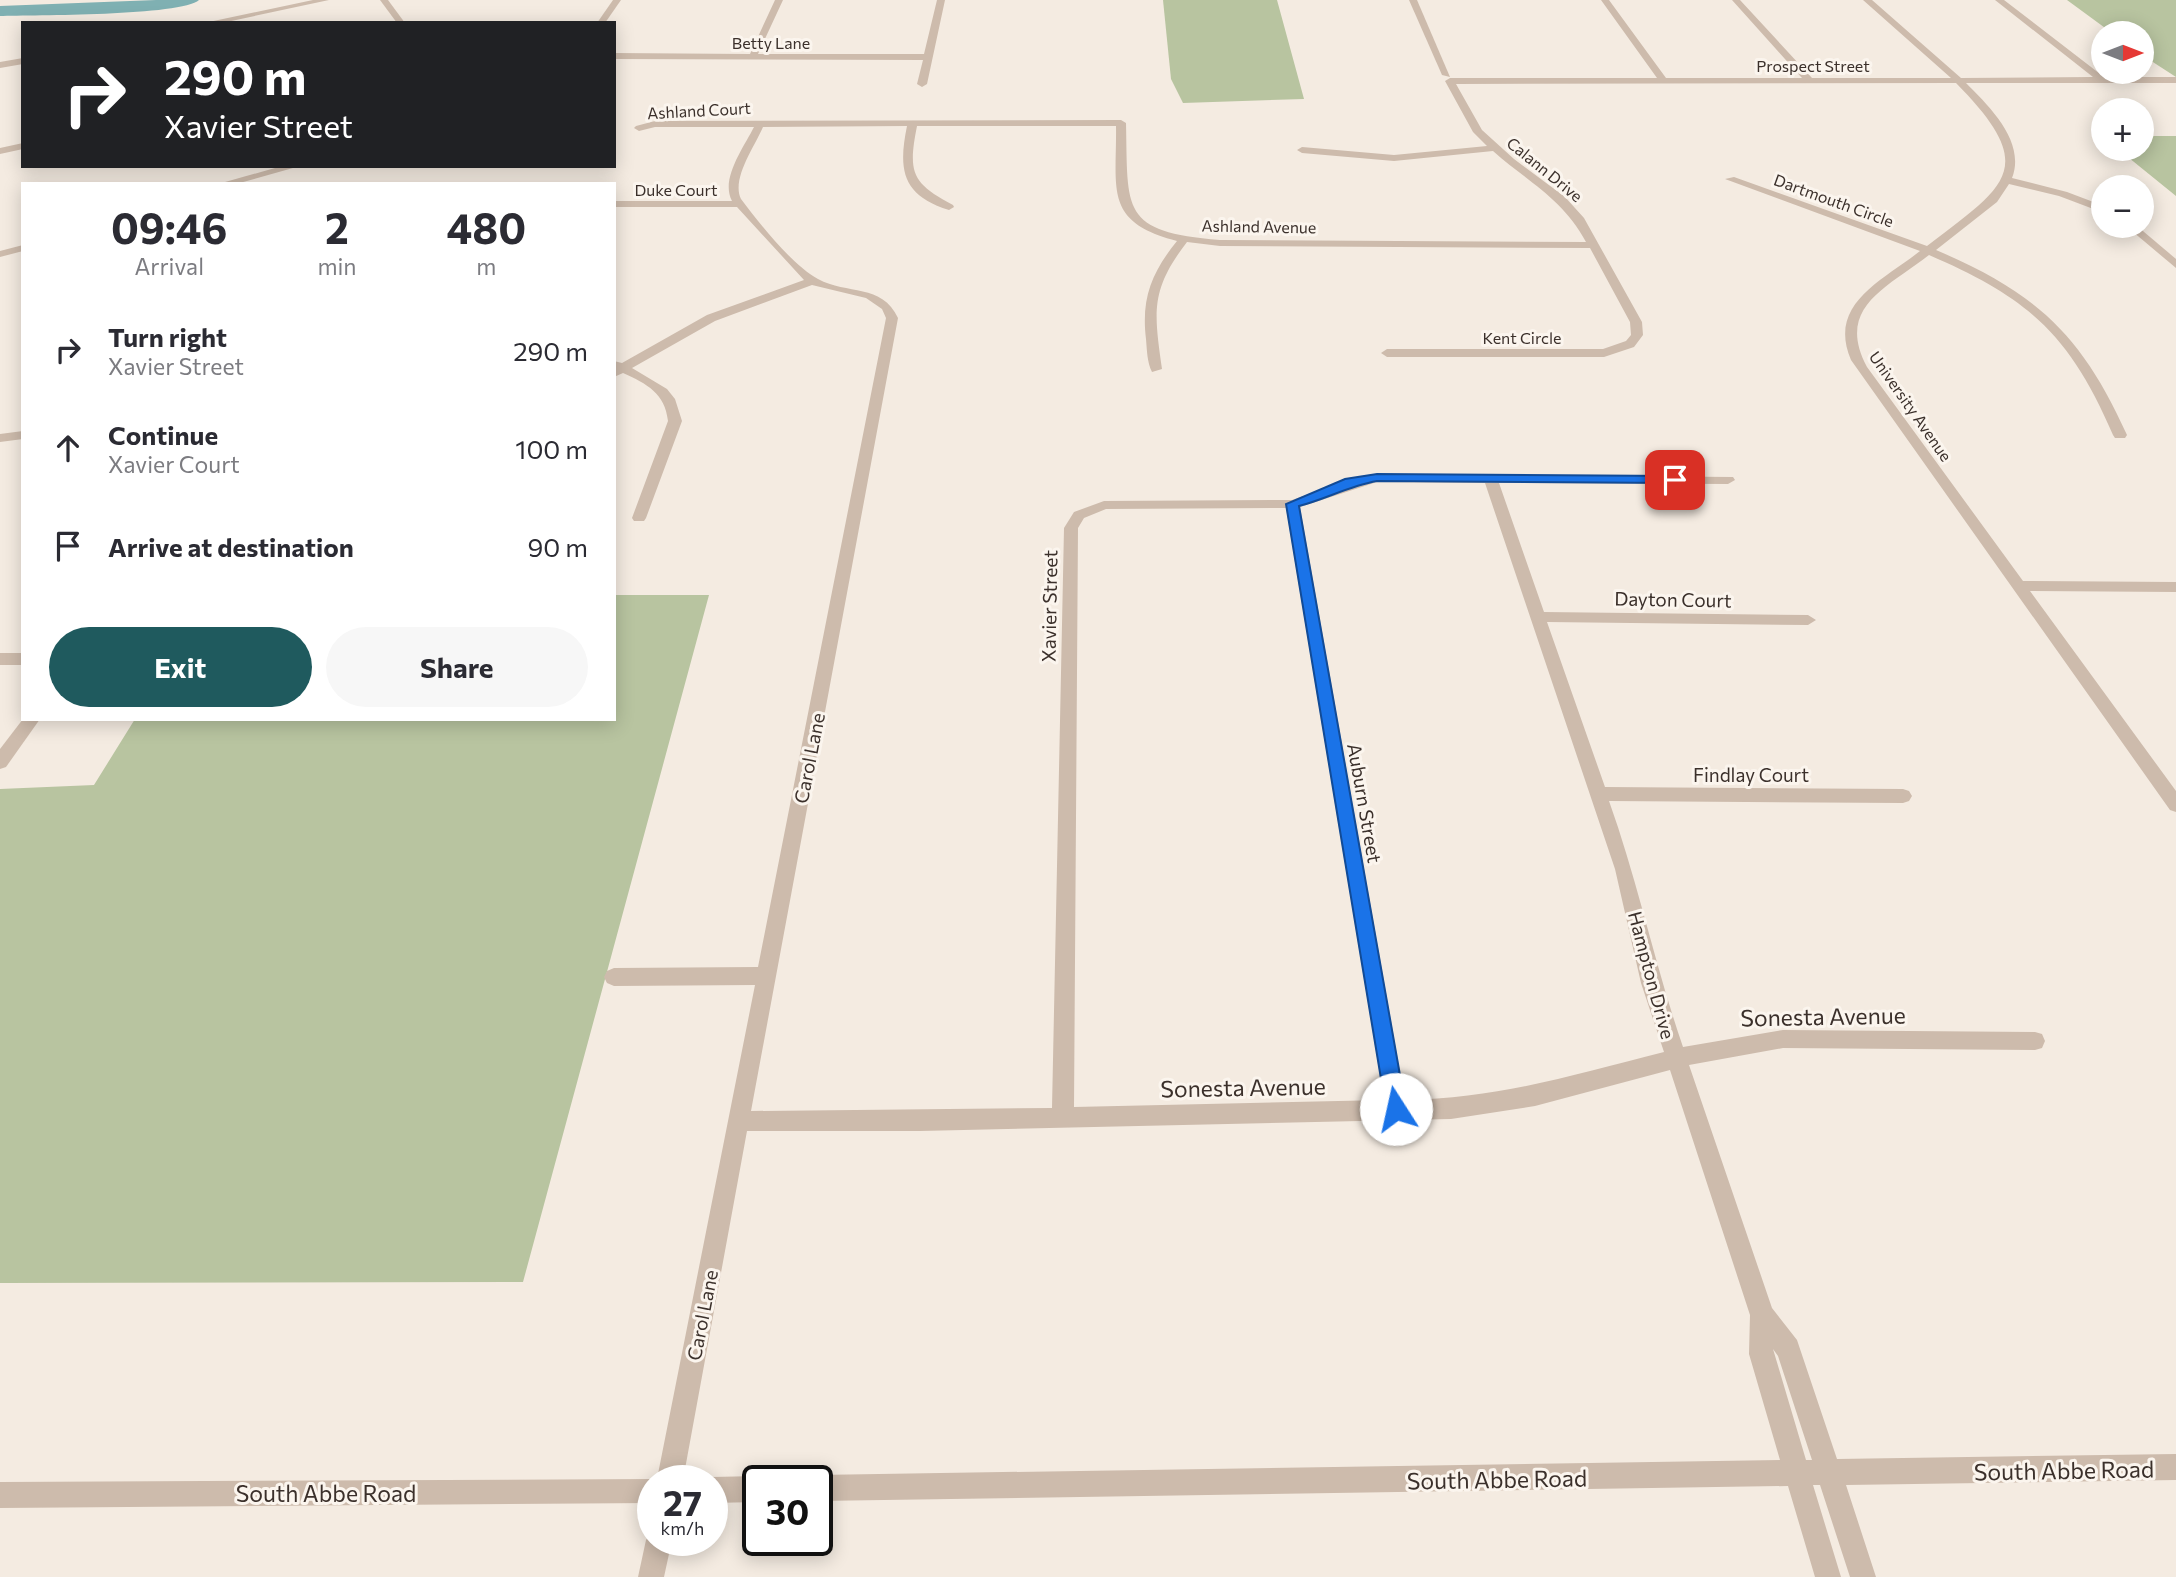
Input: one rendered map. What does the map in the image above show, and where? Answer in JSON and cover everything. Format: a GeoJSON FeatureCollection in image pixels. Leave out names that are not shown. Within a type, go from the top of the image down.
{"type":"FeatureCollection","features":[{"type":"Feature","properties":{"kind":"street"},"geometry":{"type":"LineString","coordinates":[[218,21],[325,0]]}},
{"type":"Feature","properties":{"kind":"street"},"geometry":{"type":"LineString","coordinates":[[384,0],[400,21]]}},
{"type":"Feature","properties":{"kind":"street"},"geometry":{"type":"LineString","coordinates":[[602,21],[617,0]]}},
{"type":"Feature","properties":{"kind":"street"},"geometry":{"type":"LineString","coordinates":[[753,56],[779,0]]}},
{"type":"Feature","properties":{"kind":"street"},"geometry":{"type":"LineString","coordinates":[[922,84],[941,0]]}},
{"type":"Feature","properties":{"kind":"street","name":"Calann Drive"},"geometry":{"type":"LineString","coordinates":[[1413,0],[1468,119],[1494,148],[1561,199],[1580,220],[1636,323]]}},
{"type":"Feature","properties":{"kind":"street"},"geometry":{"type":"LineString","coordinates":[[1605,0],[1664,81]]}},
{"type":"Feature","properties":{"kind":"street"},"geometry":{"type":"LineString","coordinates":[[1736,0],[1810,80]]}},
{"type":"Feature","properties":{"kind":"street"},"geometry":{"type":"LineString","coordinates":[[1867,0],[1985,107],[2003,131],[2011,156],[2007,180],[2063,194],[2091,205]]}},
{"type":"Feature","properties":{"kind":"street"},"geometry":{"type":"LineString","coordinates":[[1999,0],[2091,71]]}},
{"type":"Feature","properties":{"kind":"street","name":"Betty Lane"},"geometry":{"type":"LineString","coordinates":[[616,56],[928,57]]}},
{"type":"Feature","properties":{"kind":"street"},"geometry":{"type":"LineString","coordinates":[[3,65],[21,61]]}},
{"type":"Feature","properties":{"kind":"street","name":"Prospect Street"},"geometry":{"type":"LineString","coordinates":[[1448,78],[1664,81],[2091,80]]}},
{"type":"Feature","properties":{"kind":"street","name":"Prospect Street"},"geometry":{"type":"LineString","coordinates":[[2154,80],[2176,80]]}},
{"type":"Feature","properties":{"kind":"street"},"geometry":{"type":"LineString","coordinates":[[617,368],[711,318],[812,281],[738,204],[733,186],[760,123]]}},
{"type":"Feature","properties":{"kind":"street","name":"Ashland Avenue"},"geometry":{"type":"LineString","coordinates":[[760,123],[1121,123],[1123,195],[1126,207],[1147,225],[1184,239],[1220,243],[1594,245]]}},
{"type":"Feature","properties":{"kind":"street","name":"Ashland Court"},"geometry":{"type":"LineString","coordinates":[[639,128],[655,124],[760,123]]}},
{"type":"Feature","properties":{"kind":"street"},"geometry":{"type":"LineString","coordinates":[[913,123],[904,161],[906,172],[923,193],[948,207]]}},
{"type":"Feature","properties":{"kind":"street"},"geometry":{"type":"LineString","coordinates":[[0,151],[21,146]]}},
{"type":"Feature","properties":{"kind":"street"},"geometry":{"type":"LineString","coordinates":[[1302,150],[1394,158],[1494,148]]}},
{"type":"Feature","properties":{"kind":"street"},"geometry":{"type":"LineString","coordinates":[[231,182],[287,168]]}},
{"type":"Feature","properties":{"kind":"street","name":"Dartmouth Circle"},"geometry":{"type":"LineString","coordinates":[[1730,178],[1927,250],[1990,277],[2033,307],[2080,359],[2098,387],[2120,435]]}},
{"type":"Feature","properties":{"kind":"street","name":"University Avenue"},"geometry":{"type":"LineString","coordinates":[[2007,180],[1987,206],[1858,305],[1849,330],[1852,348],[1861,368],[2176,805]]}},
{"type":"Feature","properties":{"kind":"street","name":"Duke Court"},"geometry":{"type":"LineString","coordinates":[[616,204],[738,204]]}},
{"type":"Feature","properties":{"kind":"street"},"geometry":{"type":"LineString","coordinates":[[2145,238],[2176,265]]}},
{"type":"Feature","properties":{"kind":"street"},"geometry":{"type":"LineString","coordinates":[[1156,369],[1148,316],[1151,291],[1161,267],[1184,239]]}},
{"type":"Feature","properties":{"kind":"street"},"geometry":{"type":"LineString","coordinates":[[0,246],[21,241]]}},
{"type":"Feature","properties":{"kind":"street"},"geometry":{"type":"LineString","coordinates":[[0,254],[21,249]]}},
{"type":"Feature","properties":{"kind":"street","name":"Carol Lane"},"geometry":{"type":"LineString","coordinates":[[673,1465],[892,318],[887,306],[879,300],[812,281]]}},
{"type":"Feature","properties":{"kind":"street","name":"Kent Circle"},"geometry":{"type":"LineString","coordinates":[[1387,353],[1604,353],[1630,344],[1637,335],[1636,323]]}},
{"type":"Feature","properties":{"kind":"street"},"geometry":{"type":"LineString","coordinates":[[617,368],[657,384],[675,411],[675,421],[639,518]]}},
{"type":"Feature","properties":{"kind":"street"},"geometry":{"type":"LineString","coordinates":[[0,438],[21,435]]}},
{"type":"Feature","properties":{"kind":"street","name":"Hampton Drive"},"geometry":{"type":"LineString","coordinates":[[1490,478],[1625,869],[1651,983],[1762,1315],[1761,1354],[1828,1577]]}},
{"type":"Feature","properties":{"kind":"street","name":"Xavier Street"},"geometry":{"type":"LineString","coordinates":[[1063,1118],[1071,528],[1079,515],[1104,505],[1292,504],[1363,479],[1728,480]]}},
{"type":"Feature","properties":{"kind":"street","name":"Auburn Street"},"geometry":{"type":"LineString","coordinates":[[1292,504],[1396,1109]]}},
{"type":"Feature","properties":{"kind":"street"},"geometry":{"type":"LineString","coordinates":[[2018,586],[2176,587]]}},
{"type":"Feature","properties":{"kind":"street","name":"Dayton Court"},"geometry":{"type":"LineString","coordinates":[[1538,617],[1808,620]]}},
{"type":"Feature","properties":{"kind":"street"},"geometry":{"type":"LineString","coordinates":[[0,659],[21,659]]}},
{"type":"Feature","properties":{"kind":"street"},"geometry":{"type":"LineString","coordinates":[[0,762],[31,721]]}},
{"type":"Feature","properties":{"kind":"street","name":"Findlay Court"},"geometry":{"type":"LineString","coordinates":[[1599,794],[1903,796]]}},
{"type":"Feature","properties":{"kind":"street"},"geometry":{"type":"LineString","coordinates":[[614,977],[767,976]]}},
{"type":"Feature","properties":{"kind":"street","name":"Sonesta Avenue"},"geometry":{"type":"LineString","coordinates":[[739,1121],[1063,1118],[1451,1109],[1522,1101],[1742,1042],[1783,1039],[2035,1041]]}},
{"type":"Feature","properties":{"kind":"street"},"geometry":{"type":"LineString","coordinates":[[1762,1315],[1788,1349],[1863,1577]]}},
{"type":"Feature","properties":{"kind":"street","name":"South Abbe Road"},"geometry":{"type":"LineString","coordinates":[[833,1488],[1799,1475],[2176,1467]]}},
{"type":"Feature","properties":{"kind":"street","name":"South Abbe Road"},"geometry":{"type":"LineString","coordinates":[[0,1495],[637,1490]]}},
{"type":"Feature","properties":{"kind":"street"},"geometry":{"type":"LineString","coordinates":[[652,1577],[656,1556]]}},
{"type":"Feature","properties":{"kind":"green space"},"geometry":{"type":"Polygon","coordinates":[[[1163,0],[1277,0],[1304,99],[1183,103],[1171,79],[1163,0]]]}},
{"type":"Feature","properties":{"kind":"green space"},"geometry":{"type":"Polygon","coordinates":[[[2067,0],[2176,0],[2176,77],[2154,63],[2154,21],[2096,21],[2067,0]]]}},
{"type":"Feature","properties":{"kind":"green space"},"geometry":{"type":"Polygon","coordinates":[[[2154,136],[2176,136],[2176,196],[2154,178],[2154,175],[2150,175],[2133,161],[2154,161],[2154,136]]]}},
{"type":"Feature","properties":{"kind":"green space"},"geometry":{"type":"Polygon","coordinates":[[[616,595],[709,595],[523,1282],[0,1283],[0,789],[94,785],[134,721],[616,721],[616,595]]]}},
{"type":"Feature","properties":{"kind":"waterway"},"geometry":{"type":"LineString","coordinates":[[0,11],[139,7],[191,0]]}},
{"type":"Feature","properties":{"kind":"route"},"geometry":{"type":"LineString","coordinates":[[1396,1109],[1292,504],[1319,497],[1349,482],[1377,478],[1675,480]]}}]}
